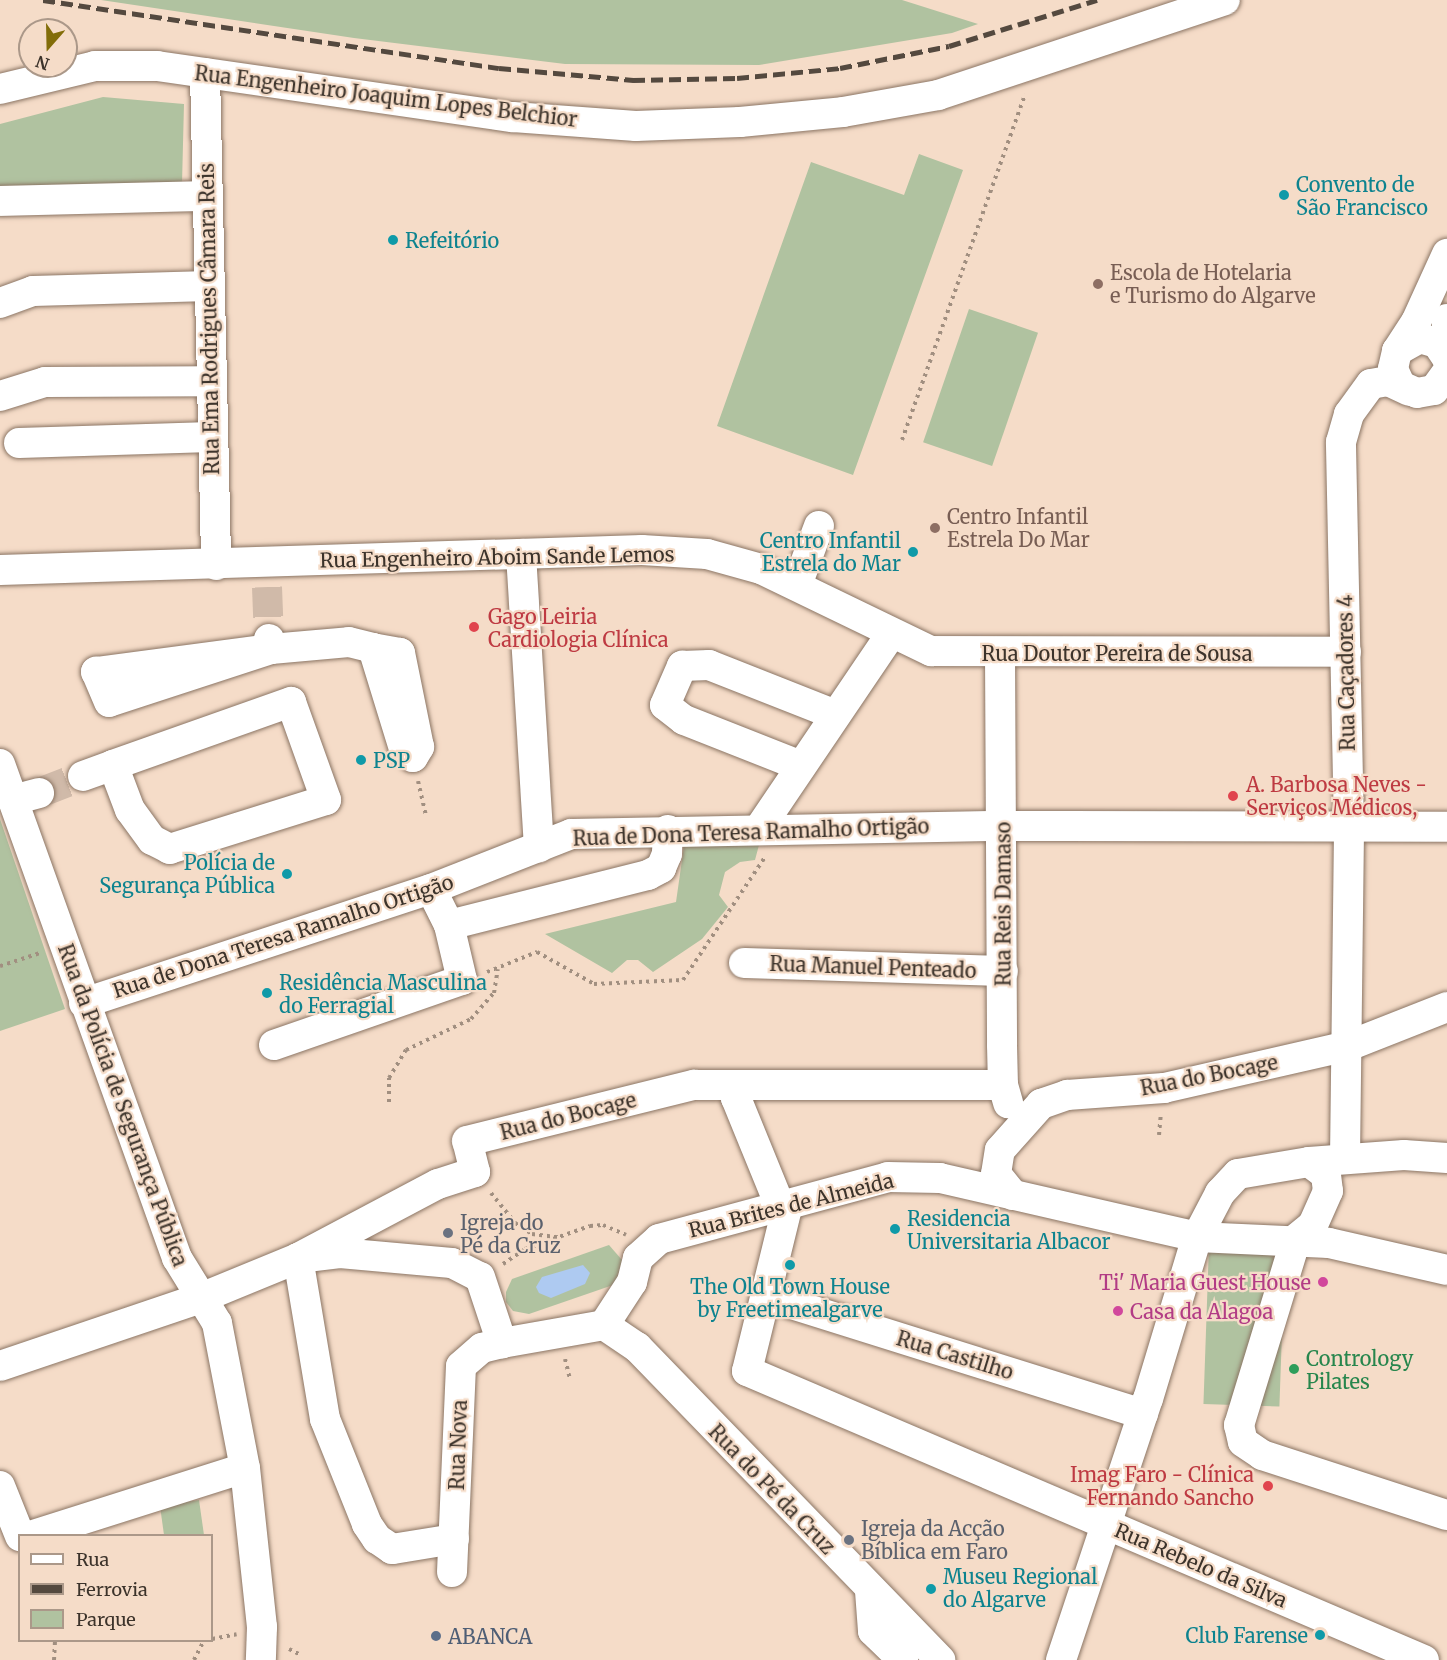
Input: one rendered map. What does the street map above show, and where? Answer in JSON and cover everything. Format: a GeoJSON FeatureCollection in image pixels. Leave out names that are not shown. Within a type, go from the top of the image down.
{"type":"FeatureCollection","features":[{"type":"Feature","properties":{"kind":"street","name":"Rua Engenheiro Joaquim Lopes Belchior"},"geometry":{"type":"LineString","coordinates":[[0,89],[95,66],[157,66],[513,117],[636,126],[740,122],[843,112],[938,95],[1036,65],[1225,0]]}},
{"type":"Feature","properties":{"kind":"street","name":"Rua Ema Rodrigues Câmara Reis"},"geometry":{"type":"LineString","coordinates":[[205,73],[211,437],[225,565]]}},
{"type":"Feature","properties":{"kind":"street"},"geometry":{"type":"LineString","coordinates":[[0,201],[206,196]]}},
{"type":"Feature","properties":{"kind":"street"},"geometry":{"type":"LineString","coordinates":[[1447,254],[1416,322],[1397,351],[1393,369],[1401,386],[1427,392],[1441,384],[1447,372]]}},
{"type":"Feature","properties":{"kind":"street"},"geometry":{"type":"LineString","coordinates":[[0,303],[33,291],[209,286]]}},
{"type":"Feature","properties":{"kind":"street"},"geometry":{"type":"LineString","coordinates":[[1447,319],[1447,358]]}},
{"type":"Feature","properties":{"kind":"street"},"geometry":{"type":"LineString","coordinates":[[1397,351],[1403,344],[1420,338],[1437,343],[1447,358]]}},
{"type":"Feature","properties":{"kind":"street"},"geometry":{"type":"LineString","coordinates":[[0,396],[45,382],[210,381]]}},
{"type":"Feature","properties":{"kind":"street","name":"Rua Caçadores 4"},"geometry":{"type":"LineString","coordinates":[[1345,1158],[1349,828],[1341,442],[1349,414],[1371,384],[1388,381],[1427,392]]}},
{"type":"Feature","properties":{"kind":"street"},"geometry":{"type":"LineString","coordinates":[[19,443],[211,437]]}},
{"type":"Feature","properties":{"kind":"street"},"geometry":{"type":"LineString","coordinates":[[797,585],[819,526]]}},
{"type":"Feature","properties":{"kind":"street","name":"Rua Engenheiro Aboim Sande Lemos"},"geometry":{"type":"LineString","coordinates":[[225,565],[266,575],[521,554],[642,550],[706,554],[761,569],[891,634]]}},
{"type":"Feature","properties":{"kind":"street"},"geometry":{"type":"LineString","coordinates":[[521,554],[539,847]]}},
{"type":"Feature","properties":{"kind":"street"},"geometry":{"type":"LineString","coordinates":[[0,570],[225,565]]}},
{"type":"Feature","properties":{"kind":"street"},"geometry":{"type":"LineString","coordinates":[[771,829],[801,766],[891,634]]}},
{"type":"Feature","properties":{"kind":"street","name":"Rua Doutor Pereira de Sousa"},"geometry":{"type":"LineString","coordinates":[[891,634],[931,651],[1000,654],[1346,652]]}},
{"type":"Feature","properties":{"kind":"street"},"geometry":{"type":"LineString","coordinates":[[270,644],[109,702],[96,672],[270,644],[350,642],[400,653],[419,747],[413,757]]}},
{"type":"Feature","properties":{"kind":"street","name":"Rua Reis Damaso"},"geometry":{"type":"LineString","coordinates":[[1000,654],[1003,826],[1003,1085],[1013,1118],[1000,1150]]}},
{"type":"Feature","properties":{"kind":"street"},"geometry":{"type":"LineString","coordinates":[[801,766],[684,720],[665,705],[682,666],[708,665],[836,715]]}},
{"type":"Feature","properties":{"kind":"street"},"geometry":{"type":"LineString","coordinates":[[83,776],[113,765],[291,702],[326,801],[170,849],[152,840],[130,810],[113,765]]}},
{"type":"Feature","properties":{"kind":"street","name":"Rua da Polícia de Segurança Pública"},"geometry":{"type":"LineString","coordinates":[[0,764],[26,796],[63,945],[177,1258],[217,1323],[245,1468],[262,1626],[261,1660]]}},
{"type":"Feature","properties":{"kind":"street","name":"Rua de Dona Teresa Ramalho Ortigão"},"geometry":{"type":"LineString","coordinates":[[84,1002],[431,889],[571,834],[668,830],[1003,826],[1447,827]]}},
{"type":"Feature","properties":{"kind":"street"},"geometry":{"type":"LineString","coordinates":[[449,924],[648,875],[661,868],[668,855],[668,830]]}},
{"type":"Feature","properties":{"kind":"street"},"geometry":{"type":"LineString","coordinates":[[274,1045],[462,980],[449,924],[431,889]]}},
{"type":"Feature","properties":{"kind":"street","name":"Rua Manuel Penteado"},"geometry":{"type":"LineString","coordinates":[[744,963],[1003,971]]}},
{"type":"Feature","properties":{"kind":"street","name":"Rua do Bocage"},"geometry":{"type":"LineString","coordinates":[[1000,1150],[1041,1104],[1067,1095],[1164,1088],[1348,1046],[1447,1007]]}},
{"type":"Feature","properties":{"kind":"street","name":"Rua do Bocage"},"geometry":{"type":"LineString","coordinates":[[475,1172],[467,1141],[694,1085],[1003,1085]]}},
{"type":"Feature","properties":{"kind":"street"},"geometry":{"type":"LineString","coordinates":[[735,1085],[736,1098],[784,1205],[766,1296]]}},
{"type":"Feature","properties":{"kind":"street"},"geometry":{"type":"LineString","coordinates":[[1000,1150],[996,1174],[1013,1196]]}},
{"type":"Feature","properties":{"kind":"street"},"geometry":{"type":"LineString","coordinates":[[1061,1660],[1104,1524],[1143,1414],[1197,1237],[1220,1193],[1238,1174],[1310,1162],[1345,1158],[1447,1158]]}},
{"type":"Feature","properties":{"kind":"street"},"geometry":{"type":"LineString","coordinates":[[1310,1162],[1326,1175],[1328,1191],[1312,1225],[1296,1239],[1239,1425],[1243,1442],[1262,1455],[1447,1515]]}},
{"type":"Feature","properties":{"kind":"street"},"geometry":{"type":"LineString","coordinates":[[0,1366],[201,1298],[298,1258],[438,1184],[475,1172]]}},
{"type":"Feature","properties":{"kind":"street","name":"Rua Brites de Almeida"},"geometry":{"type":"LineString","coordinates":[[638,1258],[659,1239],[888,1177],[940,1178],[1197,1237],[1236,1238]]}},
{"type":"Feature","properties":{"kind":"street"},"geometry":{"type":"LineString","coordinates":[[1212,1211],[1220,1228],[1236,1238],[1296,1239],[1329,1243],[1447,1270]]}},
{"type":"Feature","properties":{"kind":"street"},"geometry":{"type":"LineString","coordinates":[[298,1258],[340,1253],[452,1263],[480,1277],[502,1343],[604,1325],[632,1282],[638,1258]]}},
{"type":"Feature","properties":{"kind":"street"},"geometry":{"type":"LineString","coordinates":[[298,1258],[325,1419],[367,1524],[376,1539],[392,1549],[454,1539]]}},
{"type":"Feature","properties":{"kind":"street","name":"Rua Rebelo da Silva"},"geometry":{"type":"LineString","coordinates":[[766,1296],[747,1371],[1424,1660]]}},
{"type":"Feature","properties":{"kind":"street","name":"Rua Castilho"},"geometry":{"type":"LineString","coordinates":[[766,1296],[1143,1414]]}},
{"type":"Feature","properties":{"kind":"street","name":"Rua do Pé da Cruz"},"geometry":{"type":"LineString","coordinates":[[604,1325],[637,1347],[870,1591],[940,1660]]}},
{"type":"Feature","properties":{"kind":"street","name":"Rua Nova"},"geometry":{"type":"LineString","coordinates":[[452,1572],[461,1366],[482,1348],[502,1343]]}},
{"type":"Feature","properties":{"kind":"street"},"geometry":{"type":"LineString","coordinates":[[36,1534],[245,1468]]}},
{"type":"Feature","properties":{"kind":"street"},"geometry":{"type":"LineString","coordinates":[[0,1486],[19,1534]]}},
{"type":"Feature","properties":{"kind":"street"},"geometry":{"type":"LineString","coordinates":[[870,1591],[873,1631],[903,1660]]}},
{"type":"Feature","properties":{"kind":"street"},"geometry":{"type":"LineString","coordinates":[[262,1626],[278,1660]]}},
{"type":"Feature","properties":{"kind":"path"},"geometry":{"type":"LineString","coordinates":[[902,440],[1036,65]]}},
{"type":"Feature","properties":{"kind":"path"},"geometry":{"type":"LineString","coordinates":[[413,757],[426,816]]}},
{"type":"Feature","properties":{"kind":"path"},"geometry":{"type":"LineString","coordinates":[[462,980],[498,969],[537,952],[594,984],[683,980],[771,829]]}},
{"type":"Feature","properties":{"kind":"path"},"geometry":{"type":"LineString","coordinates":[[0,966],[63,945]]}},
{"type":"Feature","properties":{"kind":"path"},"geometry":{"type":"LineString","coordinates":[[389,1102],[389,1078],[406,1050],[471,1019],[494,993],[498,969]]}},
{"type":"Feature","properties":{"kind":"path"},"geometry":{"type":"LineString","coordinates":[[475,1172],[515,1224],[532,1234],[559,1237]]}},
{"type":"Feature","properties":{"kind":"path"},"geometry":{"type":"LineString","coordinates":[[500,1268],[525,1250],[559,1237],[603,1225],[630,1237],[636,1245],[638,1258]]}},
{"type":"Feature","properties":{"kind":"path"},"geometry":{"type":"LineString","coordinates":[[54,1660],[55,1642]]}},
{"type":"Feature","properties":{"kind":"path"},"geometry":{"type":"LineString","coordinates":[[194,1660],[203,1642]]}},
{"type":"Feature","properties":{"kind":"green space"},"geometry":{"type":"Polygon","coordinates":[[[101,0],[902,0],[978,24],[952,33],[759,65],[565,64],[354,38],[101,0]]]}},
{"type":"Feature","properties":{"kind":"green space"},"geometry":{"type":"Polygon","coordinates":[[[103,97],[184,104],[182,184],[77,184],[0,190],[0,124],[103,97]]]}},
{"type":"Feature","properties":{"kind":"green space"},"geometry":{"type":"Polygon","coordinates":[[[919,154],[963,170],[853,475],[717,426],[811,162],[904,195],[919,154]]]}},
{"type":"Feature","properties":{"kind":"green space"},"geometry":{"type":"Polygon","coordinates":[[[969,309],[1038,333],[992,466],[923,442],[969,309]]]}},
{"type":"Feature","properties":{"kind":"green space"},"geometry":{"type":"Polygon","coordinates":[[[0,819],[65,1009],[0,1031],[0,819]]]}},
{"type":"Feature","properties":{"kind":"green space"},"geometry":{"type":"Polygon","coordinates":[[[759,845],[755,860],[740,862],[725,872],[719,895],[728,907],[702,939],[653,972],[638,960],[627,960],[612,973],[545,934],[676,902],[684,846],[759,845]]]}},
{"type":"Feature","properties":{"kind":"green space"},"geometry":{"type":"Polygon","coordinates":[[[609,1245],[622,1260],[616,1284],[529,1314],[513,1311],[506,1302],[506,1292],[512,1279],[609,1245]]]}},
{"type":"Feature","properties":{"kind":"green space"},"geometry":{"type":"Polygon","coordinates":[[[1209,1245],[1285,1248],[1279,1407],[1203,1404],[1209,1245]]]}},
{"type":"Feature","properties":{"kind":"green space"},"geometry":{"type":"Polygon","coordinates":[[[199,1500],[204,1534],[164,1534],[160,1506],[199,1500]]]}},
{"type":"Feature","properties":{"kind":"water"},"geometry":{"type":"Polygon","coordinates":[[[583,1265],[590,1273],[585,1284],[551,1298],[539,1293],[536,1287],[542,1277],[583,1265]]]}},
{"type":"Feature","properties":{"kind":"tunnel"},"geometry":{"type":"LineString","coordinates":[[267,587],[269,639]]}},
{"type":"Feature","properties":{"kind":"tunnel"},"geometry":{"type":"LineString","coordinates":[[39,793],[83,776]]}},
{"type":"Feature","properties":{"kind":"railway"},"geometry":{"type":"LineString","coordinates":[[43,0],[499,68],[633,80],[737,78],[840,68],[949,46],[1097,0]]}},
{"type":"Feature","properties":{"kind":"place","name":"Convento de São Francisco"},"geometry":{"type":"Point","coordinates":[1284,195]}},
{"type":"Feature","properties":{"kind":"place","name":"Refeitório"},"geometry":{"type":"Point","coordinates":[393,240]}},
{"type":"Feature","properties":{"kind":"place","name":"Escola de Hotelaria e Turismo do Algarve"},"geometry":{"type":"Point","coordinates":[1098,284]}},
{"type":"Feature","properties":{"kind":"place","name":"Centro Infantil Estrela Do Mar"},"geometry":{"type":"Point","coordinates":[935,528]}},
{"type":"Feature","properties":{"kind":"place","name":"Centro Infantil Estrela do Mar"},"geometry":{"type":"Point","coordinates":[913,552]}},
{"type":"Feature","properties":{"kind":"place","name":"Gago Leiria Cardiologia Clínica"},"geometry":{"type":"Point","coordinates":[474,627]}},
{"type":"Feature","properties":{"kind":"place","name":"PSP"},"geometry":{"type":"Point","coordinates":[361,760]}},
{"type":"Feature","properties":{"kind":"place","name":"A. Barbosa Neves - Serviços Médicos,"},"geometry":{"type":"Point","coordinates":[1233,796]}},
{"type":"Feature","properties":{"kind":"place","name":"Polícia de Segurança Pública"},"geometry":{"type":"Point","coordinates":[287,874]}},
{"type":"Feature","properties":{"kind":"place","name":"Residência Masculina do Ferragial"},"geometry":{"type":"Point","coordinates":[267,993]}},
{"type":"Feature","properties":{"kind":"place","name":"Residencia Universitaria Albacor"},"geometry":{"type":"Point","coordinates":[895,1229]}},
{"type":"Feature","properties":{"kind":"place","name":"Igreja do Pé da Cruz"},"geometry":{"type":"Point","coordinates":[448,1233]}},
{"type":"Feature","properties":{"kind":"place","name":"The Old Town House by Freetimealgarve"},"geometry":{"type":"Point","coordinates":[790,1265]}},
{"type":"Feature","properties":{"kind":"place","name":"Ti' Maria Guest House"},"geometry":{"type":"Point","coordinates":[1323,1282]}},
{"type":"Feature","properties":{"kind":"place","name":"Casa da Alagoa"},"geometry":{"type":"Point","coordinates":[1118,1311]}},
{"type":"Feature","properties":{"kind":"place","name":"Contrology Pilates"},"geometry":{"type":"Point","coordinates":[1294,1369]}},
{"type":"Feature","properties":{"kind":"place","name":"Imag Faro - Clínica Fernando Sancho"},"geometry":{"type":"Point","coordinates":[1268,1486]}},
{"type":"Feature","properties":{"kind":"place","name":"Igreja da Acção Bíblica em Faro"},"geometry":{"type":"Point","coordinates":[849,1540]}},
{"type":"Feature","properties":{"kind":"place","name":"Museu Regional do Algarve"},"geometry":{"type":"Point","coordinates":[931,1589]}},
{"type":"Feature","properties":{"kind":"place","name":"Club Farense"},"geometry":{"type":"Point","coordinates":[1320,1635]}},
{"type":"Feature","properties":{"kind":"place","name":"ABANCA"},"geometry":{"type":"Point","coordinates":[436,1636]}}]}
